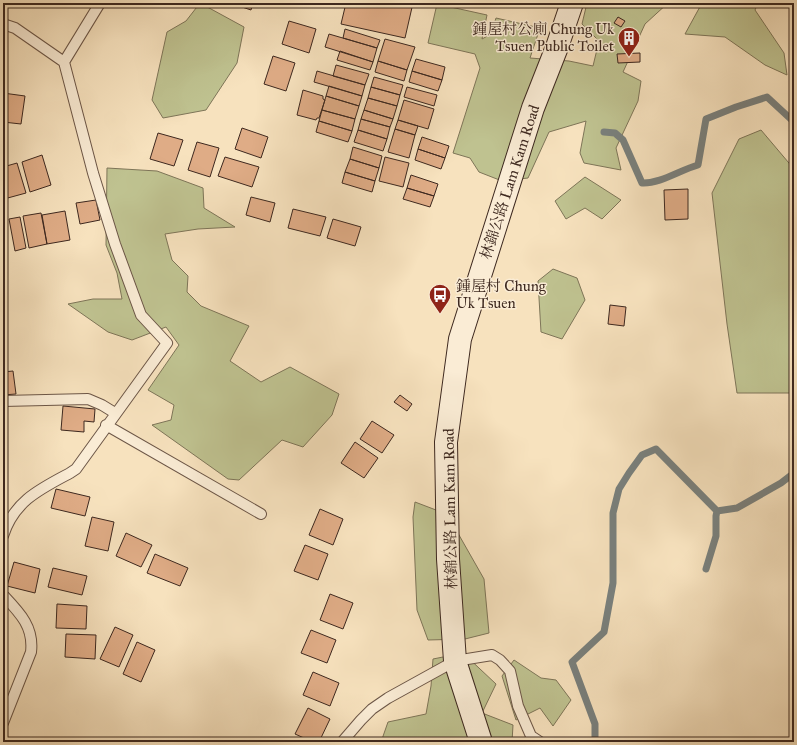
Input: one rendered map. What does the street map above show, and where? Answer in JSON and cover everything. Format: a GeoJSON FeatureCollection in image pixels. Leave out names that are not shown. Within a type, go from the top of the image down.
{"type":"FeatureCollection","features":[{"type":"Feature","properties":{"kind":"main road","name":"林錦公路 Lam Kam Road"},"geometry":{"type":"LineString","coordinates":[[481,742],[455,661],[448,559],[446,442],[460,339],[533,108],[557,47],[572,3]]}},
{"type":"Feature","properties":{"kind":"lane"},"geometry":{"type":"LineString","coordinates":[[64,62],[100,3]]}},
{"type":"Feature","properties":{"kind":"lane"},"geometry":{"type":"LineString","coordinates":[[3,24],[15,28],[64,62],[93,173],[115,244],[141,315],[167,343],[106,425],[76,469],[30,495],[10,518],[3,536]]}},
{"type":"Feature","properties":{"kind":"lane"},"geometry":{"type":"LineString","coordinates":[[3,401],[88,399],[115,413]]}},
{"type":"Feature","properties":{"kind":"lane"},"geometry":{"type":"LineString","coordinates":[[106,425],[261,514]]}},
{"type":"Feature","properties":{"kind":"lane"},"geometry":{"type":"LineString","coordinates":[[3,595],[14,606],[28,625],[32,644],[31,652],[3,723]]}},
{"type":"Feature","properties":{"kind":"lane"},"geometry":{"type":"LineString","coordinates":[[342,742],[361,720],[388,698],[455,661],[492,655],[500,660],[510,671],[518,706],[531,736],[540,742]]}},
{"type":"Feature","properties":{"kind":"green space"},"geometry":{"type":"Polygon","coordinates":[[[200,3],[244,27],[237,63],[206,110],[163,118],[152,100],[167,32],[186,21],[200,3]]]}},
{"type":"Feature","properties":{"kind":"green space"},"geometry":{"type":"Polygon","coordinates":[[[587,3],[668,3],[645,24],[623,72],[641,81],[638,101],[616,148],[621,170],[584,163],[580,153],[586,121],[549,132],[528,178],[502,181],[479,172],[470,158],[453,153],[480,68],[475,54],[428,43],[437,4],[487,15],[482,39],[491,34],[496,18],[540,28],[530,58],[569,61],[593,66],[599,41],[582,24],[587,3]]]}},
{"type":"Feature","properties":{"kind":"green space"},"geometry":{"type":"Polygon","coordinates":[[[702,3],[758,3],[755,10],[784,53],[787,75],[765,65],[725,37],[685,34],[702,3]]]}},
{"type":"Feature","properties":{"kind":"green space"},"geometry":{"type":"Polygon","coordinates":[[[761,130],[794,169],[794,393],[737,393],[727,324],[712,193],[739,139],[761,130]]]}},
{"type":"Feature","properties":{"kind":"green space"},"geometry":{"type":"Polygon","coordinates":[[[107,168],[157,171],[203,188],[204,208],[235,227],[198,229],[165,234],[172,260],[188,276],[187,292],[201,306],[249,326],[230,361],[261,382],[290,367],[339,394],[332,415],[303,447],[282,440],[239,480],[228,479],[152,425],[171,420],[174,405],[148,390],[179,345],[166,327],[132,340],[108,332],[68,304],[93,299],[122,299],[117,273],[106,245],[107,168]]]}},
{"type":"Feature","properties":{"kind":"green space"},"geometry":{"type":"Polygon","coordinates":[[[585,177],[621,200],[602,219],[585,208],[566,219],[555,201],[585,177]]]}},
{"type":"Feature","properties":{"kind":"green space"},"geometry":{"type":"Polygon","coordinates":[[[553,269],[577,278],[585,300],[562,339],[541,332],[538,281],[553,269]]]}},
{"type":"Feature","properties":{"kind":"green space"},"geometry":{"type":"Polygon","coordinates":[[[415,502],[436,510],[455,528],[484,579],[489,633],[465,639],[428,640],[417,610],[413,517],[415,502]]]}},
{"type":"Feature","properties":{"kind":"green space"},"geometry":{"type":"Polygon","coordinates":[[[463,653],[496,684],[482,713],[513,725],[512,742],[381,742],[388,722],[426,714],[431,686],[433,659],[463,653]]]}},
{"type":"Feature","properties":{"kind":"green space"},"geometry":{"type":"Polygon","coordinates":[[[514,660],[541,678],[556,680],[571,700],[553,726],[540,708],[516,720],[502,676],[514,660]]]}},
{"type":"Feature","properties":{"kind":"building"},"geometry":{"type":"Polygon","coordinates":[[[230,3],[253,3],[251,10],[230,3]]]}},
{"type":"Feature","properties":{"kind":"building"},"geometry":{"type":"Polygon","coordinates":[[[346,3],[413,3],[405,38],[341,24],[346,3]]]}},
{"type":"Feature","properties":{"kind":"building"},"geometry":{"type":"Polygon","coordinates":[[[618,17],[625,21],[621,27],[614,23],[618,17]]]}},
{"type":"Feature","properties":{"kind":"building"},"geometry":{"type":"Polygon","coordinates":[[[289,21],[316,29],[309,53],[282,44],[289,21]]]}},
{"type":"Feature","properties":{"kind":"building"},"geometry":{"type":"Polygon","coordinates":[[[345,29],[380,40],[377,48],[343,38],[345,29]]]}},
{"type":"Feature","properties":{"kind":"building"},"geometry":{"type":"Polygon","coordinates":[[[329,34],[377,48],[373,62],[325,47],[329,34]]]}},
{"type":"Feature","properties":{"kind":"building"},"geometry":{"type":"Polygon","coordinates":[[[385,39],[415,47],[407,70],[378,61],[385,39]]]}},
{"type":"Feature","properties":{"kind":"building"},"geometry":{"type":"Polygon","coordinates":[[[340,51],[373,62],[370,70],[337,60],[340,51]]]}},
{"type":"Feature","properties":{"kind":"building","name":"鍾屋村公廁 Chung Uk Tsuen Public Toilet"},"geometry":{"type":"Polygon","coordinates":[[[640,53],[640,62],[618,63],[617,54],[640,53]]]}},
{"type":"Feature","properties":{"kind":"building"},"geometry":{"type":"Polygon","coordinates":[[[273,56],[295,63],[286,91],[264,84],[273,56]]]}},
{"type":"Feature","properties":{"kind":"building"},"geometry":{"type":"Polygon","coordinates":[[[416,59],[445,67],[442,80],[412,71],[416,59]]]}},
{"type":"Feature","properties":{"kind":"building"},"geometry":{"type":"Polygon","coordinates":[[[378,61],[407,70],[404,81],[375,72],[378,61]]]}},
{"type":"Feature","properties":{"kind":"building"},"geometry":{"type":"Polygon","coordinates":[[[336,65],[369,74],[365,85],[333,76],[336,65]]]}},
{"type":"Feature","properties":{"kind":"building"},"geometry":{"type":"Polygon","coordinates":[[[317,71],[365,85],[362,96],[314,82],[317,71]]]}},
{"type":"Feature","properties":{"kind":"building"},"geometry":{"type":"Polygon","coordinates":[[[412,71],[442,80],[438,91],[409,82],[412,71]]]}},
{"type":"Feature","properties":{"kind":"building"},"geometry":{"type":"Polygon","coordinates":[[[374,77],[403,85],[400,95],[371,87],[374,77]]]}},
{"type":"Feature","properties":{"kind":"building"},"geometry":{"type":"Polygon","coordinates":[[[329,86],[362,96],[359,106],[326,96],[329,86]]]}},
{"type":"Feature","properties":{"kind":"building"},"geometry":{"type":"Polygon","coordinates":[[[371,87],[400,95],[397,106],[368,98],[371,87]]]}},
{"type":"Feature","properties":{"kind":"building"},"geometry":{"type":"Polygon","coordinates":[[[407,87],[437,95],[434,106],[404,97],[407,87]]]}},
{"type":"Feature","properties":{"kind":"building"},"geometry":{"type":"Polygon","coordinates":[[[303,90],[323,96],[323,99],[325,100],[319,118],[316,120],[297,115],[303,90]]]}},
{"type":"Feature","properties":{"kind":"building"},"geometry":{"type":"Polygon","coordinates":[[[3,93],[25,96],[21,124],[3,122],[3,93]]]}},
{"type":"Feature","properties":{"kind":"building"},"geometry":{"type":"Polygon","coordinates":[[[326,96],[359,106],[355,119],[322,110],[326,96]]]}},
{"type":"Feature","properties":{"kind":"building"},"geometry":{"type":"Polygon","coordinates":[[[368,98],[397,106],[393,119],[364,110],[368,98]]]}},
{"type":"Feature","properties":{"kind":"building"},"geometry":{"type":"Polygon","coordinates":[[[404,100],[434,109],[428,129],[398,120],[404,100]]]}},
{"type":"Feature","properties":{"kind":"building"},"geometry":{"type":"Polygon","coordinates":[[[322,110],[355,119],[352,131],[319,121],[322,110]]]}},
{"type":"Feature","properties":{"kind":"building"},"geometry":{"type":"Polygon","coordinates":[[[364,110],[393,119],[390,127],[361,119],[364,110]]]}},
{"type":"Feature","properties":{"kind":"building"},"geometry":{"type":"Polygon","coordinates":[[[361,119],[390,127],[387,139],[358,130],[361,119]]]}},
{"type":"Feature","properties":{"kind":"building"},"geometry":{"type":"Polygon","coordinates":[[[398,120],[418,126],[415,135],[395,129],[398,120]]]}},
{"type":"Feature","properties":{"kind":"building"},"geometry":{"type":"Polygon","coordinates":[[[319,121],[352,131],[348,142],[316,132],[319,121]]]}},
{"type":"Feature","properties":{"kind":"building"},"geometry":{"type":"Polygon","coordinates":[[[242,128],[268,137],[261,158],[235,149],[242,128]]]}},
{"type":"Feature","properties":{"kind":"building"},"geometry":{"type":"Polygon","coordinates":[[[395,129],[415,135],[409,158],[388,152],[395,129]]]}},
{"type":"Feature","properties":{"kind":"building"},"geometry":{"type":"Polygon","coordinates":[[[358,130],[387,139],[383,151],[354,142],[358,130]]]}},
{"type":"Feature","properties":{"kind":"building"},"geometry":{"type":"Polygon","coordinates":[[[158,133],[183,140],[174,166],[150,159],[158,133]]]}},
{"type":"Feature","properties":{"kind":"building"},"geometry":{"type":"Polygon","coordinates":[[[422,137],[449,146],[445,158],[418,149],[422,137]]]}},
{"type":"Feature","properties":{"kind":"building"},"geometry":{"type":"Polygon","coordinates":[[[197,142],[219,148],[210,177],[188,170],[197,142]]]}},
{"type":"Feature","properties":{"kind":"building"},"geometry":{"type":"Polygon","coordinates":[[[353,147],[382,156],[379,168],[350,159],[353,147]]]}},
{"type":"Feature","properties":{"kind":"building"},"geometry":{"type":"Polygon","coordinates":[[[418,149],[445,158],[441,169],[415,160],[418,149]]]}},
{"type":"Feature","properties":{"kind":"building"},"geometry":{"type":"Polygon","coordinates":[[[42,155],[51,185],[30,192],[22,162],[42,155]]]}},
{"type":"Feature","properties":{"kind":"building"},"geometry":{"type":"Polygon","coordinates":[[[225,157],[259,167],[252,187],[218,176],[225,157]]]}},
{"type":"Feature","properties":{"kind":"building"},"geometry":{"type":"Polygon","coordinates":[[[385,157],[409,163],[403,187],[379,181],[385,157]]]}},
{"type":"Feature","properties":{"kind":"building"},"geometry":{"type":"Polygon","coordinates":[[[350,159],[379,168],[375,181],[345,172],[350,159]]]}},
{"type":"Feature","properties":{"kind":"building"},"geometry":{"type":"Polygon","coordinates":[[[17,163],[26,193],[4,199],[3,167],[17,163]]]}},
{"type":"Feature","properties":{"kind":"building"},"geometry":{"type":"Polygon","coordinates":[[[345,172],[375,181],[372,192],[342,183],[345,172]]]}},
{"type":"Feature","properties":{"kind":"building"},"geometry":{"type":"Polygon","coordinates":[[[411,175],[438,184],[434,196],[407,188],[411,175]]]}},
{"type":"Feature","properties":{"kind":"building"},"geometry":{"type":"Polygon","coordinates":[[[407,188],[434,196],[430,207],[403,199],[407,188]]]}},
{"type":"Feature","properties":{"kind":"building"},"geometry":{"type":"Polygon","coordinates":[[[688,189],[688,219],[665,220],[664,190],[688,189]]]}},
{"type":"Feature","properties":{"kind":"building"},"geometry":{"type":"Polygon","coordinates":[[[251,197],[275,203],[270,222],[246,215],[251,197]]]}},
{"type":"Feature","properties":{"kind":"building"},"geometry":{"type":"Polygon","coordinates":[[[96,200],[100,220],[80,224],[76,203],[96,200]]]}},
{"type":"Feature","properties":{"kind":"building"},"geometry":{"type":"Polygon","coordinates":[[[293,209],[326,217],[320,236],[288,228],[293,209]]]}},
{"type":"Feature","properties":{"kind":"building"},"geometry":{"type":"Polygon","coordinates":[[[65,211],[70,240],[47,244],[42,215],[65,211]]]}},
{"type":"Feature","properties":{"kind":"building"},"geometry":{"type":"Polygon","coordinates":[[[41,213],[47,244],[29,248],[23,216],[41,213]]]}},
{"type":"Feature","properties":{"kind":"building"},"geometry":{"type":"Polygon","coordinates":[[[20,217],[26,248],[15,251],[9,219],[20,217]]]}},
{"type":"Feature","properties":{"kind":"building"},"geometry":{"type":"Polygon","coordinates":[[[333,219],[361,227],[355,246],[327,238],[333,219]]]}},
{"type":"Feature","properties":{"kind":"building"},"geometry":{"type":"Polygon","coordinates":[[[610,305],[626,307],[624,326],[608,324],[610,305]]]}},
{"type":"Feature","properties":{"kind":"building"},"geometry":{"type":"Polygon","coordinates":[[[13,371],[16,394],[3,395],[3,372],[13,371]]]}},
{"type":"Feature","properties":{"kind":"building"},"geometry":{"type":"Polygon","coordinates":[[[400,395],[412,404],[407,411],[394,402],[400,395]]]}},
{"type":"Feature","properties":{"kind":"building"},"geometry":{"type":"Polygon","coordinates":[[[63,406],[95,409],[94,422],[84,421],[84,432],[61,430],[63,406]]]}},
{"type":"Feature","properties":{"kind":"building"},"geometry":{"type":"Polygon","coordinates":[[[372,421],[394,435],[382,453],[360,439],[372,421]]]}},
{"type":"Feature","properties":{"kind":"building"},"geometry":{"type":"Polygon","coordinates":[[[355,442],[378,458],[364,478],[341,463],[355,442]]]}},
{"type":"Feature","properties":{"kind":"building"},"geometry":{"type":"Polygon","coordinates":[[[56,489],[90,497],[85,516],[51,508],[56,489]]]}},
{"type":"Feature","properties":{"kind":"building"},"geometry":{"type":"Polygon","coordinates":[[[320,509],[343,519],[333,545],[309,535],[320,509]]]}},
{"type":"Feature","properties":{"kind":"building"},"geometry":{"type":"Polygon","coordinates":[[[92,517],[114,522],[108,551],[85,546],[92,517]]]}},
{"type":"Feature","properties":{"kind":"building"},"geometry":{"type":"Polygon","coordinates":[[[126,533],[152,545],[141,567],[116,556],[126,533]]]}},
{"type":"Feature","properties":{"kind":"building"},"geometry":{"type":"Polygon","coordinates":[[[305,545],[328,554],[318,580],[294,571],[305,545]]]}},
{"type":"Feature","properties":{"kind":"building"},"geometry":{"type":"Polygon","coordinates":[[[155,554],[188,568],[180,586],[147,573],[155,554]]]}},
{"type":"Feature","properties":{"kind":"building"},"geometry":{"type":"Polygon","coordinates":[[[14,562],[40,569],[35,593],[7,586],[14,562]]]}},
{"type":"Feature","properties":{"kind":"building"},"geometry":{"type":"Polygon","coordinates":[[[53,568],[87,576],[82,595],[48,587],[53,568]]]}},
{"type":"Feature","properties":{"kind":"building"},"geometry":{"type":"Polygon","coordinates":[[[330,594],[353,603],[343,629],[320,620],[330,594]]]}},
{"type":"Feature","properties":{"kind":"building"},"geometry":{"type":"Polygon","coordinates":[[[57,604],[87,606],[86,629],[56,628],[57,604]]]}},
{"type":"Feature","properties":{"kind":"building"},"geometry":{"type":"Polygon","coordinates":[[[115,627],[133,635],[119,667],[100,659],[115,627]]]}},
{"type":"Feature","properties":{"kind":"building"},"geometry":{"type":"Polygon","coordinates":[[[311,630],[336,640],[327,663],[301,653],[311,630]]]}},
{"type":"Feature","properties":{"kind":"building"},"geometry":{"type":"Polygon","coordinates":[[[66,634],[96,635],[95,659],[65,657],[66,634]]]}},
{"type":"Feature","properties":{"kind":"building"},"geometry":{"type":"Polygon","coordinates":[[[137,642],[155,650],[141,682],[123,674],[137,642]]]}},
{"type":"Feature","properties":{"kind":"building"},"geometry":{"type":"Polygon","coordinates":[[[313,672],[339,683],[330,706],[303,695],[313,672]]]}},
{"type":"Feature","properties":{"kind":"building"},"geometry":{"type":"Polygon","coordinates":[[[308,708],[330,719],[319,742],[313,742],[295,734],[308,708]]]}},
{"type":"Feature","properties":{"kind":"waterway"},"geometry":{"type":"LineString","coordinates":[[604,132],[615,133],[623,140],[642,183],[649,183],[698,165],[706,119],[767,97],[794,122]]}},
{"type":"Feature","properties":{"kind":"waterway"},"geometry":{"type":"LineString","coordinates":[[595,742],[595,724],[572,662],[604,632],[613,583],[613,513],[619,489],[642,455],[656,449],[717,511],[737,508],[781,483],[794,473]]}},
{"type":"Feature","properties":{"kind":"waterway"},"geometry":{"type":"LineString","coordinates":[[706,569],[716,536],[717,511]]}},
{"type":"Feature","properties":{"kind":"place","name":"鍾屋村公廁 Chung Uk Tsuen Public Toilet"},"geometry":{"type":"Point","coordinates":[629,58]}},
{"type":"Feature","properties":{"kind":"place","name":"鍾屋村 Chung Uk Tsuen"},"geometry":{"type":"Point","coordinates":[440,314]}}]}
